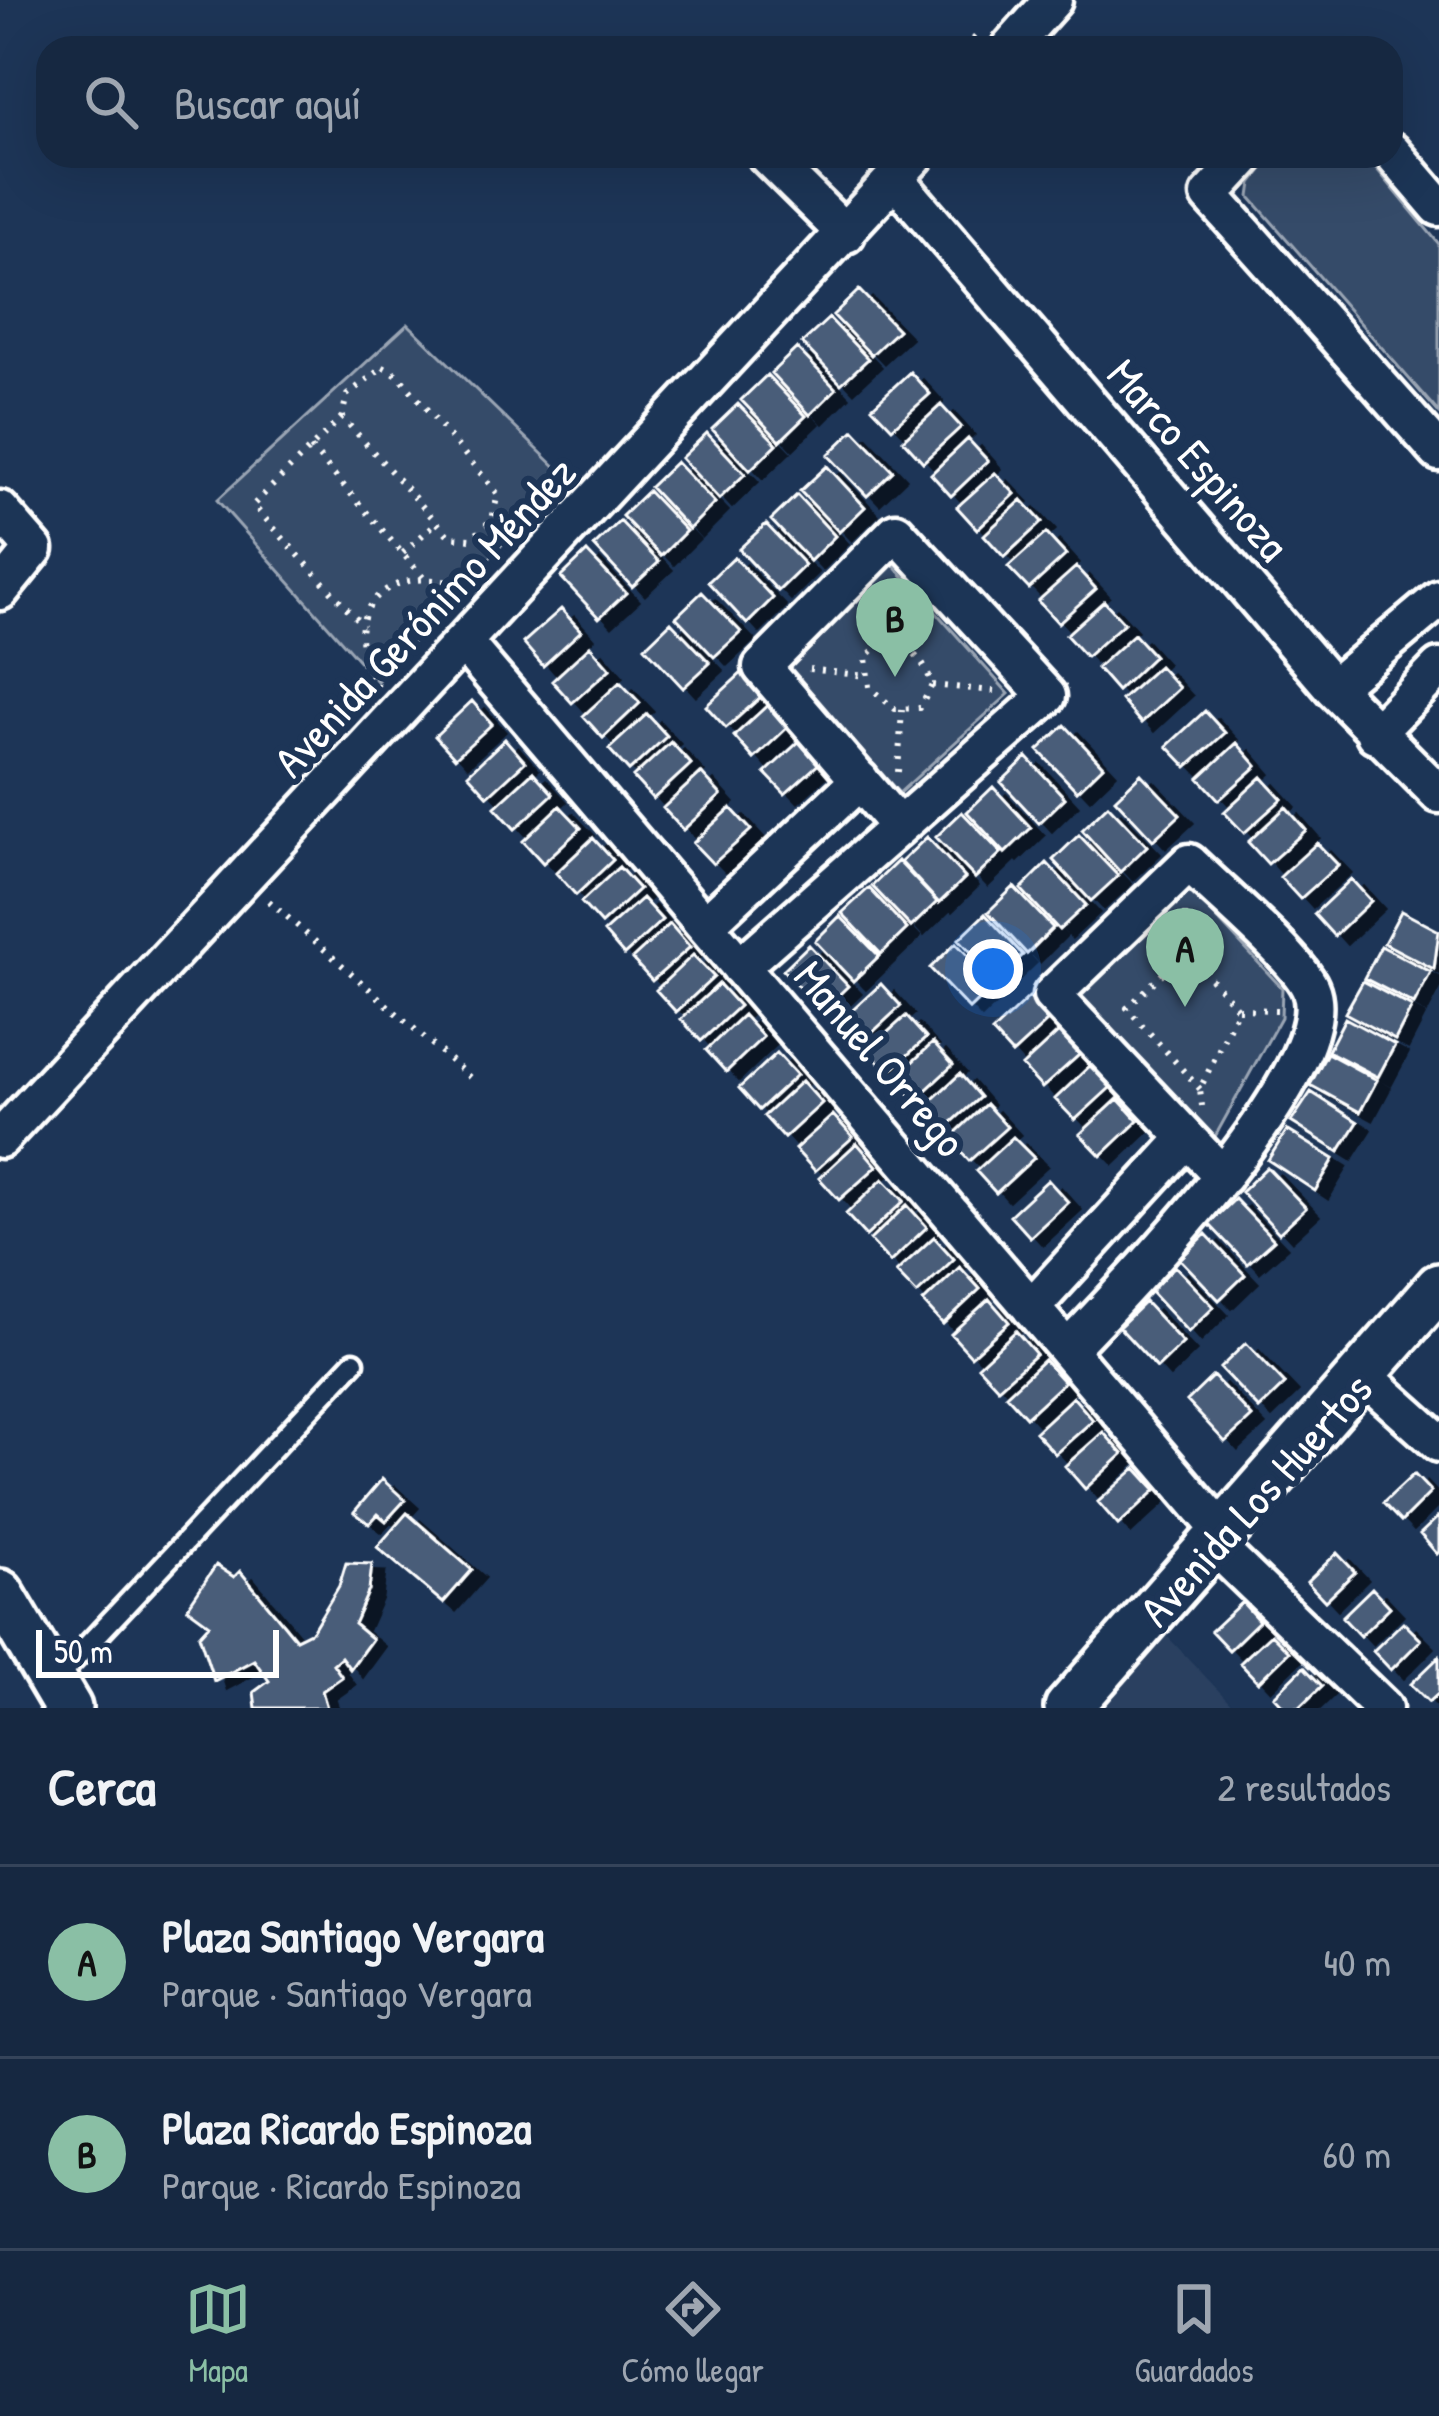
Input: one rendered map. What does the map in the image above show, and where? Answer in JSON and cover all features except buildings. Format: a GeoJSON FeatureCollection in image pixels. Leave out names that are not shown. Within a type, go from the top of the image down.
{"type":"FeatureCollection","features":[{"type":"Feature","properties":{"kind":"street"},"geometry":{"type":"LineString","coordinates":[[1021,36],[1053,0]]}},
{"type":"Feature","properties":{"kind":"street"},"geometry":{"type":"LineString","coordinates":[[1403,165],[1439,207]]}},
{"type":"Feature","properties":{"kind":"street"},"geometry":{"type":"LineString","coordinates":[[779,168],[845,234]]}},
{"type":"Feature","properties":{"kind":"street","name":"Avenida Gerónimo Méndez"},"geometry":{"type":"LineString","coordinates":[[0,1139],[904,168]]}},
{"type":"Feature","properties":{"kind":"street","name":"Marco Espinoza"},"geometry":{"type":"LineString","coordinates":[[906,168],[1333,688],[1439,794]]}},
{"type":"Feature","properties":{"kind":"street"},"geometry":{"type":"LineString","coordinates":[[1235,168],[1210,195],[1439,452]]}},
{"type":"Feature","properties":{"kind":"street"},"geometry":{"type":"LineString","coordinates":[[0,510],[34,549],[0,591]]}},
{"type":"Feature","properties":{"kind":"street"},"geometry":{"type":"LineString","coordinates":[[740,967],[897,824],[1048,696],[896,532],[762,667],[897,824]]}},
{"type":"Feature","properties":{"kind":"street"},"geometry":{"type":"LineString","coordinates":[[1333,688],[1439,599]]}},
{"type":"Feature","properties":{"kind":"street","name":"Manuel Orrego"},"geometry":{"type":"LineString","coordinates":[[464,643],[1031,1308],[1220,1541],[1383,1708]]}},
{"type":"Feature","properties":{"kind":"street"},"geometry":{"type":"LineString","coordinates":[[1375,734],[1439,668]]}},
{"type":"Feature","properties":{"kind":"street"},"geometry":{"type":"LineString","coordinates":[[705,925],[860,780]]}},
{"type":"Feature","properties":{"kind":"street"},"geometry":{"type":"LineString","coordinates":[[1067,1351],[1223,1176],[1313,1031],[1308,982],[1189,863],[1052,995],[1223,1176]]}},
{"type":"Feature","properties":{"kind":"street"},"geometry":{"type":"LineString","coordinates":[[1031,1308],[1186,1139]]}},
{"type":"Feature","properties":{"kind":"street","name":"Avenida Los Huertos"},"geometry":{"type":"LineString","coordinates":[[1068,1708],[1220,1541],[1439,1287]]}},
{"type":"Feature","properties":{"kind":"street"},"geometry":{"type":"LineString","coordinates":[[1364,1376],[1439,1443]]}},
{"type":"Feature","properties":{"kind":"street"},"geometry":{"type":"LineString","coordinates":[[0,1593],[60,1695]]}},
{"type":"Feature","properties":{"kind":"lane"},"geometry":{"type":"LineString","coordinates":[[60,1695],[355,1362]]}},
{"type":"Feature","properties":{"kind":"path"},"geometry":{"type":"LineString","coordinates":[[343,417],[450,537],[471,539],[492,519],[498,494],[398,375],[383,367],[362,378],[347,394],[343,417],[253,505],[363,626]]}},
{"type":"Feature","properties":{"kind":"path"},"geometry":{"type":"LineString","coordinates":[[311,448],[423,577]]}},
{"type":"Feature","properties":{"kind":"path"},"geometry":{"type":"LineString","coordinates":[[403,554],[437,522]]}},
{"type":"Feature","properties":{"kind":"path"},"geometry":{"type":"LineString","coordinates":[[895,643],[900,536]]}},
{"type":"Feature","properties":{"kind":"path"},"geometry":{"type":"LineString","coordinates":[[396,716],[364,656],[363,626],[373,601],[394,582],[423,577],[476,591],[494,610]]}},
{"type":"Feature","properties":{"kind":"path"},"geometry":{"type":"LineString","coordinates":[[895,643],[919,658],[932,685],[920,708],[902,710],[880,700],[865,676],[871,648],[895,643]]}},
{"type":"Feature","properties":{"kind":"path"},"geometry":{"type":"LineString","coordinates":[[765,664],[865,676]]}},
{"type":"Feature","properties":{"kind":"path"},"geometry":{"type":"LineString","coordinates":[[932,685],[1048,696]]}},
{"type":"Feature","properties":{"kind":"path"},"geometry":{"type":"LineString","coordinates":[[897,824],[902,710]]}},
{"type":"Feature","properties":{"kind":"path"},"geometry":{"type":"LineString","coordinates":[[243,879],[475,1082]]}},
{"type":"Feature","properties":{"kind":"path"},"geometry":{"type":"LineString","coordinates":[[1186,951],[1238,1009],[1200,1089],[1127,1008],[1186,951]]}},
{"type":"Feature","properties":{"kind":"shaded area"},"geometry":{"type":"Polygon","coordinates":[[[1264,168],[1376,168],[1439,244],[1439,413],[1250,197],[1252,183],[1264,168]]]}},
{"type":"Feature","properties":{"kind":"shaded area"},"geometry":{"type":"Polygon","coordinates":[[[408,324],[565,476],[377,681],[217,500],[408,324]]]}},
{"type":"Feature","properties":{"kind":"shaded area"},"geometry":{"type":"Polygon","coordinates":[[[890,561],[1009,694],[899,793],[781,660],[890,561]]]}},
{"type":"Feature","properties":{"kind":"shaded area"},"geometry":{"type":"Polygon","coordinates":[[[1185,884],[1282,988],[1281,1017],[1212,1142],[1078,998],[1185,884]]]}},
{"type":"Feature","properties":{"kind":"shaded area"},"geometry":{"type":"Polygon","coordinates":[[[1166,1635],[1235,1708],[1104,1708],[1166,1635]]]}},
{"type":"Feature","properties":{"kind":"place","name":"Plaza Ricardo Espinoza"},"geometry":{"type":"Point","coordinates":[895,677]}},
{"type":"Feature","properties":{"kind":"place","name":"Plaza Santiago Vergara"},"geometry":{"type":"Point","coordinates":[1185,1007]}}]}
